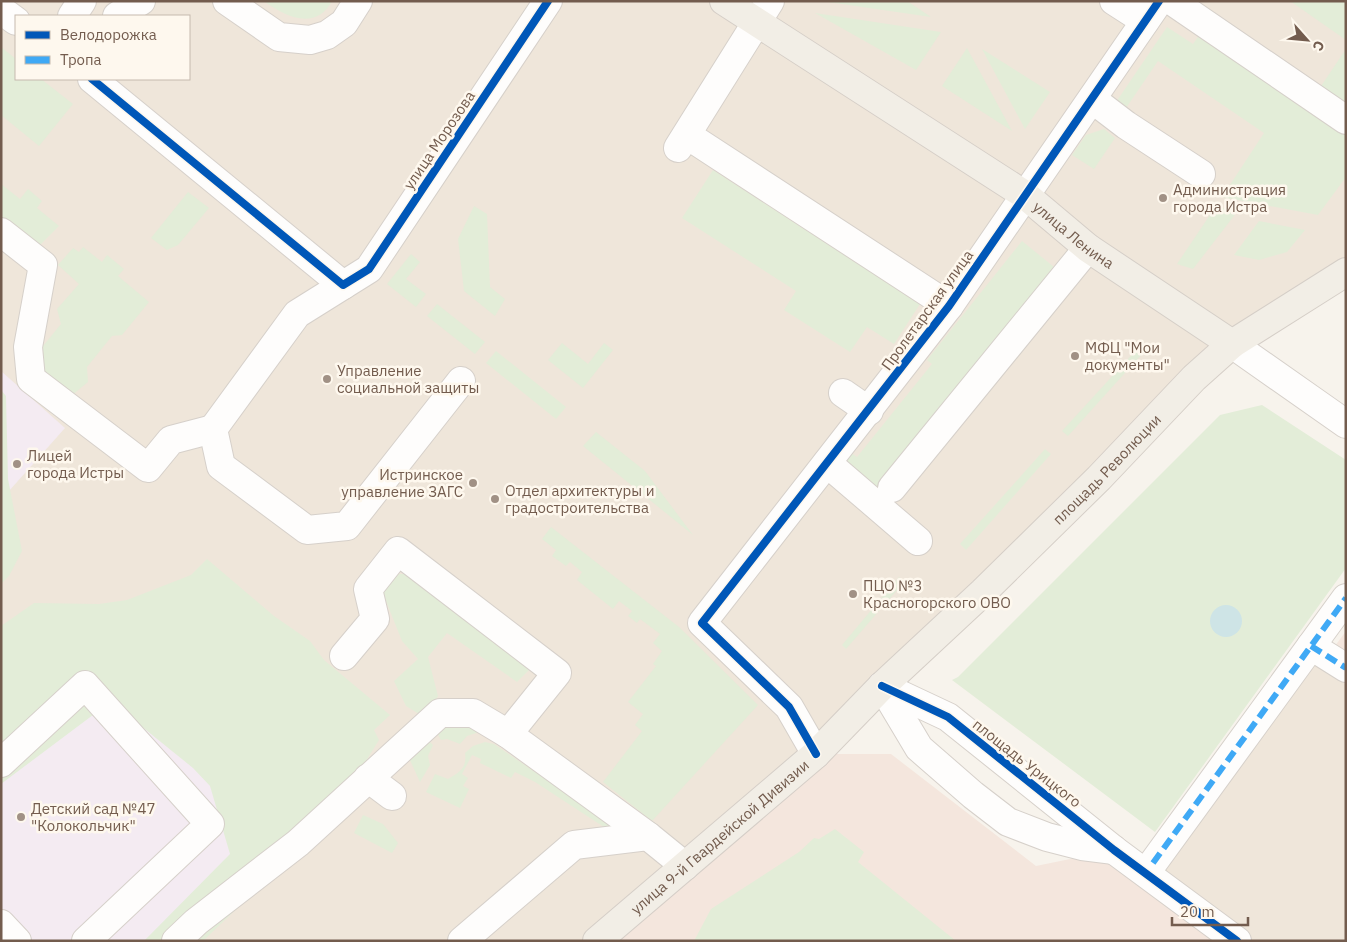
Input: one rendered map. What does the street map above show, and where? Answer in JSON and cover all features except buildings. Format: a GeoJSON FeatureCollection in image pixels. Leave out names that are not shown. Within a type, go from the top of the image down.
{"type":"FeatureCollection","features":[{"type":"Feature","properties":{"kind":"main road","name":"улица Ленина"},"geometry":{"type":"LineString","coordinates":[[724,1],[764,12],[1025,195],[1088,248],[1232,344]]}},
{"type":"Feature","properties":{"kind":"main road","name":"площадь Революции"},"geometry":{"type":"LineString","coordinates":[[882,686],[983,592],[1099,478],[1194,378],[1232,344],[1346,272]]}},
{"type":"Feature","properties":{"kind":"main road","name":"улица 9-й Гвардейской Дивизии"},"geometry":{"type":"LineString","coordinates":[[597,941],[816,754],[882,686]]}},
{"type":"Feature","properties":{"kind":"street"},"geometry":{"type":"LineString","coordinates":[[73,15],[82,1]]}},
{"type":"Feature","properties":{"kind":"street"},"geometry":{"type":"LineString","coordinates":[[119,15],[141,1]]}},
{"type":"Feature","properties":{"kind":"street"},"geometry":{"type":"LineString","coordinates":[[227,1],[279,38],[310,40],[327,35],[344,23],[358,1]]}},
{"type":"Feature","properties":{"kind":"street","name":"улица Морозова"},"geometry":{"type":"LineString","coordinates":[[212,429],[297,314],[369,269],[548,1]]}},
{"type":"Feature","properties":{"kind":"street"},"geometry":{"type":"LineString","coordinates":[[1114,1],[1152,11]]}},
{"type":"Feature","properties":{"kind":"street"},"geometry":{"type":"LineString","coordinates":[[1172,1],[1346,120]]}},
{"type":"Feature","properties":{"kind":"street"},"geometry":{"type":"LineString","coordinates":[[1,10],[15,20]]}},
{"type":"Feature","properties":{"kind":"street","name":"Пролетарская улица"},"geometry":{"type":"LineString","coordinates":[[816,754],[790,707],[702,623],[949,306],[1152,11]]}},
{"type":"Feature","properties":{"kind":"street"},"geometry":{"type":"LineString","coordinates":[[764,12],[683,141],[949,306]]}},
{"type":"Feature","properties":{"kind":"street"},"geometry":{"type":"LineString","coordinates":[[93,80],[344,285]]}},
{"type":"Feature","properties":{"kind":"street"},"geometry":{"type":"LineString","coordinates":[[1092,99],[1126,125],[1201,174]]}},
{"type":"Feature","properties":{"kind":"street"},"geometry":{"type":"LineString","coordinates":[[1,232],[43,265],[28,347],[31,379],[148,468],[171,440],[212,429],[221,466],[307,530],[347,526],[462,381]]}},
{"type":"Feature","properties":{"kind":"street"},"geometry":{"type":"LineString","coordinates":[[892,488],[1088,248]]}},
{"type":"Feature","properties":{"kind":"street","name":"улица Ленина"},"geometry":{"type":"LineString","coordinates":[[1232,344],[1346,424]]}},
{"type":"Feature","properties":{"kind":"street"},"geometry":{"type":"LineString","coordinates":[[843,393],[869,411]]}},
{"type":"Feature","properties":{"kind":"street"},"geometry":{"type":"LineString","coordinates":[[827,463],[918,541]]}},
{"type":"Feature","properties":{"kind":"street"},"geometry":{"type":"LineString","coordinates":[[344,656],[375,619],[368,589],[398,551],[557,673],[508,734]]}},
{"type":"Feature","properties":{"kind":"street"},"geometry":{"type":"LineString","coordinates":[[1150,868],[1346,598]]}},
{"type":"Feature","properties":{"kind":"street"},"geometry":{"type":"LineString","coordinates":[[1311,646],[1346,668]]}},
{"type":"Feature","properties":{"kind":"street"},"geometry":{"type":"LineString","coordinates":[[1,763],[84,685],[210,824],[86,941]]}},
{"type":"Feature","properties":{"kind":"street","name":"площадь Урицкого"},"geometry":{"type":"LineString","coordinates":[[882,686],[920,748],[973,795],[1008,822],[1047,838],[1082,846],[1114,850]]}},
{"type":"Feature","properties":{"kind":"street","name":"площадь Урицкого"},"geometry":{"type":"LineString","coordinates":[[882,686],[948,717],[1114,850],[1150,868],[1238,941]]}},
{"type":"Feature","properties":{"kind":"street"},"geometry":{"type":"LineString","coordinates":[[176,941],[196,922],[298,843],[440,713],[473,714],[508,734],[648,836],[685,866]]}},
{"type":"Feature","properties":{"kind":"street"},"geometry":{"type":"LineString","coordinates":[[368,778],[392,796]]}},
{"type":"Feature","properties":{"kind":"street"},"geometry":{"type":"LineString","coordinates":[[462,941],[574,846],[648,836]]}},
{"type":"Feature","properties":{"kind":"street"},"geometry":{"type":"LineString","coordinates":[[1,924],[17,941]]}},
{"type":"Feature","properties":{"kind":"shaded area"},"geometry":{"type":"Polygon","coordinates":[[[1,1],[1346,1],[1346,272],[1232,344],[597,941],[1,941],[1,1]]]}},
{"type":"Feature","properties":{"kind":"shaded area","name":"Лицей города Истры"},"geometry":{"type":"Polygon","coordinates":[[[1,371],[65,428],[1,500],[1,371]]]}},
{"type":"Feature","properties":{"kind":"shaded area"},"geometry":{"type":"Polygon","coordinates":[[[1226,605],[1238,609],[1242,621],[1238,633],[1226,637],[1214,633],[1210,621],[1214,609],[1226,605]]]}},
{"type":"Feature","properties":{"kind":"shaded area"},"geometry":{"type":"Polygon","coordinates":[[[1346,631],[1346,685],[1340,680],[1335,646],[1346,631]]]}},
{"type":"Feature","properties":{"kind":"shaded area"},"geometry":{"type":"Polygon","coordinates":[[[1311,646],[1346,685],[1346,941],[1237,941],[1147,873],[1311,646]]]}},
{"type":"Feature","properties":{"kind":"shaded area"},"geometry":{"type":"Polygon","coordinates":[[[1,648],[324,779],[158,941],[1,941],[1,648]]]}},
{"type":"Feature","properties":{"kind":"shaded area"},"geometry":{"type":"Polygon","coordinates":[[[816,754],[891,754],[1036,866],[1114,850],[1237,941],[597,941],[816,754]]]}},
{"type":"Feature","properties":{"kind":"green space"},"geometry":{"type":"Polygon","coordinates":[[[264,1],[332,1],[318,16],[300,18],[281,12],[264,1]]]}},
{"type":"Feature","properties":{"kind":"green space"},"geometry":{"type":"Polygon","coordinates":[[[821,1],[907,1],[931,17],[821,1]]]}},
{"type":"Feature","properties":{"kind":"green space"},"geometry":{"type":"Polygon","coordinates":[[[1290,1],[1346,1],[1346,40],[1290,1]]]}},
{"type":"Feature","properties":{"kind":"green space"},"geometry":{"type":"Polygon","coordinates":[[[815,13],[941,32],[916,70],[815,13]]]}},
{"type":"Feature","properties":{"kind":"green space"},"geometry":{"type":"Polygon","coordinates":[[[1167,27],[1193,44],[1200,34],[1346,130],[1346,177],[1318,215],[1222,197],[1264,133],[1158,61],[1124,111],[1114,105],[1167,27]]]}},
{"type":"Feature","properties":{"kind":"green space"},"geometry":{"type":"Polygon","coordinates":[[[1,47],[15,58],[15,80],[42,80],[73,104],[39,146],[1,115],[1,47]]]}},
{"type":"Feature","properties":{"kind":"green space"},"geometry":{"type":"Polygon","coordinates":[[[967,48],[1012,131],[942,86],[967,48]]]}},
{"type":"Feature","properties":{"kind":"green space"},"geometry":{"type":"Polygon","coordinates":[[[982,49],[1050,92],[1025,129],[982,49]]]}},
{"type":"Feature","properties":{"kind":"green space"},"geometry":{"type":"Polygon","coordinates":[[[1346,49],[1346,113],[1317,92],[1346,49]]]}},
{"type":"Feature","properties":{"kind":"green space"},"geometry":{"type":"Polygon","coordinates":[[[1104,129],[1115,138],[1094,169],[1072,155],[1086,135],[1104,129]]]}},
{"type":"Feature","properties":{"kind":"green space"},"geometry":{"type":"Polygon","coordinates":[[[713,170],[920,304],[894,344],[867,327],[850,352],[784,310],[796,291],[682,218],[713,170]]]}},
{"type":"Feature","properties":{"kind":"green space"},"geometry":{"type":"Polygon","coordinates":[[[1,184],[20,199],[28,189],[42,201],[37,208],[59,226],[39,246],[1,218],[1,184]]]}},
{"type":"Feature","properties":{"kind":"green space"},"geometry":{"type":"Polygon","coordinates":[[[188,192],[209,208],[178,245],[167,250],[151,238],[188,192]]]}},
{"type":"Feature","properties":{"kind":"green space"},"geometry":{"type":"Polygon","coordinates":[[[474,206],[487,214],[490,287],[505,299],[495,316],[464,291],[458,239],[474,206]]]}},
{"type":"Feature","properties":{"kind":"green space"},"geometry":{"type":"Polygon","coordinates":[[[1216,206],[1237,212],[1193,269],[1177,264],[1216,206]]]}},
{"type":"Feature","properties":{"kind":"green space"},"geometry":{"type":"Polygon","coordinates":[[[1259,221],[1305,230],[1287,252],[1259,260],[1234,255],[1259,221]]]}},
{"type":"Feature","properties":{"kind":"green space"},"geometry":{"type":"Polygon","coordinates":[[[1022,241],[1054,267],[877,492],[842,465],[851,453],[857,457],[932,364],[927,360],[1022,241]]]}},
{"type":"Feature","properties":{"kind":"green space"},"geometry":{"type":"Polygon","coordinates":[[[83,247],[102,262],[107,255],[124,269],[118,276],[149,302],[122,335],[112,336],[87,367],[88,382],[71,396],[43,375],[39,351],[61,324],[57,309],[79,284],[58,265],[73,248],[79,252],[83,247]]]}},
{"type":"Feature","properties":{"kind":"green space"},"geometry":{"type":"Polygon","coordinates":[[[411,254],[420,262],[406,279],[426,294],[416,307],[387,284],[411,254]]]}},
{"type":"Feature","properties":{"kind":"green space"},"geometry":{"type":"Polygon","coordinates":[[[437,304],[485,342],[475,354],[427,316],[437,304]]]}},
{"type":"Feature","properties":{"kind":"green space"},"geometry":{"type":"Polygon","coordinates":[[[562,343],[588,364],[604,343],[613,350],[583,388],[548,360],[562,343]]]}},
{"type":"Feature","properties":{"kind":"green space"},"geometry":{"type":"Polygon","coordinates":[[[1138,348],[1143,353],[1068,436],[1062,431],[1138,348]]]}},
{"type":"Feature","properties":{"kind":"green space"},"geometry":{"type":"Polygon","coordinates":[[[496,351],[566,407],[556,419],[486,363],[496,351]]]}},
{"type":"Feature","properties":{"kind":"green space"},"geometry":{"type":"Polygon","coordinates":[[[1,390],[6,396],[8,479],[22,551],[9,576],[1,584],[1,390]]]}},
{"type":"Feature","properties":{"kind":"green space"},"geometry":{"type":"Polygon","coordinates":[[[1262,405],[1346,460],[1346,568],[1155,832],[952,680],[958,677],[1220,415],[1262,405]]]}},
{"type":"Feature","properties":{"kind":"green space"},"geometry":{"type":"Polygon","coordinates":[[[596,432],[645,471],[693,535],[583,446],[596,432]]]}},
{"type":"Feature","properties":{"kind":"green space"},"geometry":{"type":"Polygon","coordinates":[[[1045,449],[1051,454],[966,550],[960,544],[1045,449]]]}},
{"type":"Feature","properties":{"kind":"green space"},"geometry":{"type":"Polygon","coordinates":[[[551,527],[679,627],[758,705],[652,821],[603,782],[642,731],[635,725],[643,714],[628,702],[656,666],[653,664],[662,651],[653,643],[660,634],[640,619],[637,623],[628,616],[632,611],[619,601],[613,609],[577,580],[582,572],[570,562],[566,566],[552,556],[556,550],[542,539],[551,527]]]}},
{"type":"Feature","properties":{"kind":"green space"},"geometry":{"type":"Polygon","coordinates":[[[207,559],[274,616],[310,641],[324,660],[390,715],[374,730],[379,740],[320,835],[296,852],[203,941],[144,941],[230,854],[210,786],[193,768],[125,713],[97,712],[1,784],[1,626],[34,603],[99,604],[127,600],[191,575],[207,559]]]}},
{"type":"Feature","properties":{"kind":"green space"},"geometry":{"type":"Polygon","coordinates":[[[397,574],[407,574],[530,663],[529,670],[517,682],[447,633],[428,657],[438,696],[429,710],[419,714],[406,706],[394,681],[418,659],[402,641],[384,596],[384,589],[397,574]]]}},
{"type":"Feature","properties":{"kind":"green space"},"geometry":{"type":"Polygon","coordinates":[[[899,577],[904,582],[846,649],[842,645],[899,577]]]}},
{"type":"Feature","properties":{"kind":"green space"},"geometry":{"type":"Polygon","coordinates":[[[466,726],[479,732],[467,736],[460,744],[447,739],[441,740],[437,733],[444,728],[466,726]]]}},
{"type":"Feature","properties":{"kind":"green space"},"geometry":{"type":"Polygon","coordinates":[[[428,740],[433,745],[428,756],[430,765],[420,782],[409,758],[428,740]]]}},
{"type":"Feature","properties":{"kind":"green space"},"geometry":{"type":"Polygon","coordinates":[[[485,742],[494,744],[611,824],[607,829],[535,782],[515,772],[511,778],[480,763],[481,759],[472,755],[462,774],[468,778],[463,786],[469,789],[460,808],[426,792],[435,774],[448,779],[456,774],[464,766],[465,753],[473,746],[485,742]]]}},
{"type":"Feature","properties":{"kind":"green space"},"geometry":{"type":"Polygon","coordinates":[[[363,815],[383,824],[398,843],[392,853],[354,833],[363,815]]]}},
{"type":"Feature","properties":{"kind":"green space"},"geometry":{"type":"Polygon","coordinates":[[[835,829],[864,852],[858,862],[956,941],[694,941],[711,909],[799,852],[814,838],[819,839],[835,829]]]}},
{"type":"Feature","properties":{"kind":"marked path"},"geometry":{"type":"LineString","coordinates":[[1153,863],[1346,598]]}},
{"type":"Feature","properties":{"kind":"marked path"},"geometry":{"type":"LineString","coordinates":[[1311,646],[1346,668]]}},
{"type":"Feature","properties":{"kind":"cycle path"},"geometry":{"type":"LineString","coordinates":[[93,80],[343,285],[369,269],[548,1]]}},
{"type":"Feature","properties":{"kind":"cycle path"},"geometry":{"type":"LineString","coordinates":[[816,754],[789,707],[702,623],[949,306],[1159,1]]}},
{"type":"Feature","properties":{"kind":"cycle path"},"geometry":{"type":"LineString","coordinates":[[882,686],[948,717],[1114,850],[1237,941]]}},
{"type":"Feature","properties":{"kind":"place","name":"Администрация города Истра"},"geometry":{"type":"Point","coordinates":[1163,198]}},
{"type":"Feature","properties":{"kind":"place","name":"МФЦ \"Мои документы\""},"geometry":{"type":"Point","coordinates":[1075,356]}},
{"type":"Feature","properties":{"kind":"place","name":"Управление социальной защиты"},"geometry":{"type":"Point","coordinates":[327,379]}},
{"type":"Feature","properties":{"kind":"place","name":"Лицей города Истры"},"geometry":{"type":"Point","coordinates":[17,464]}},
{"type":"Feature","properties":{"kind":"place","name":"Истринское управление ЗАГС"},"geometry":{"type":"Point","coordinates":[473,483]}},
{"type":"Feature","properties":{"kind":"place","name":"Отдел архитектуры и градостроительства"},"geometry":{"type":"Point","coordinates":[495,499]}},
{"type":"Feature","properties":{"kind":"place","name":"ПЦО №3 Красногорского ОВО"},"geometry":{"type":"Point","coordinates":[853,594]}},
{"type":"Feature","properties":{"kind":"place","name":"Детский сад №47 \"Колокольчик\""},"geometry":{"type":"Point","coordinates":[21,817]}}]}
